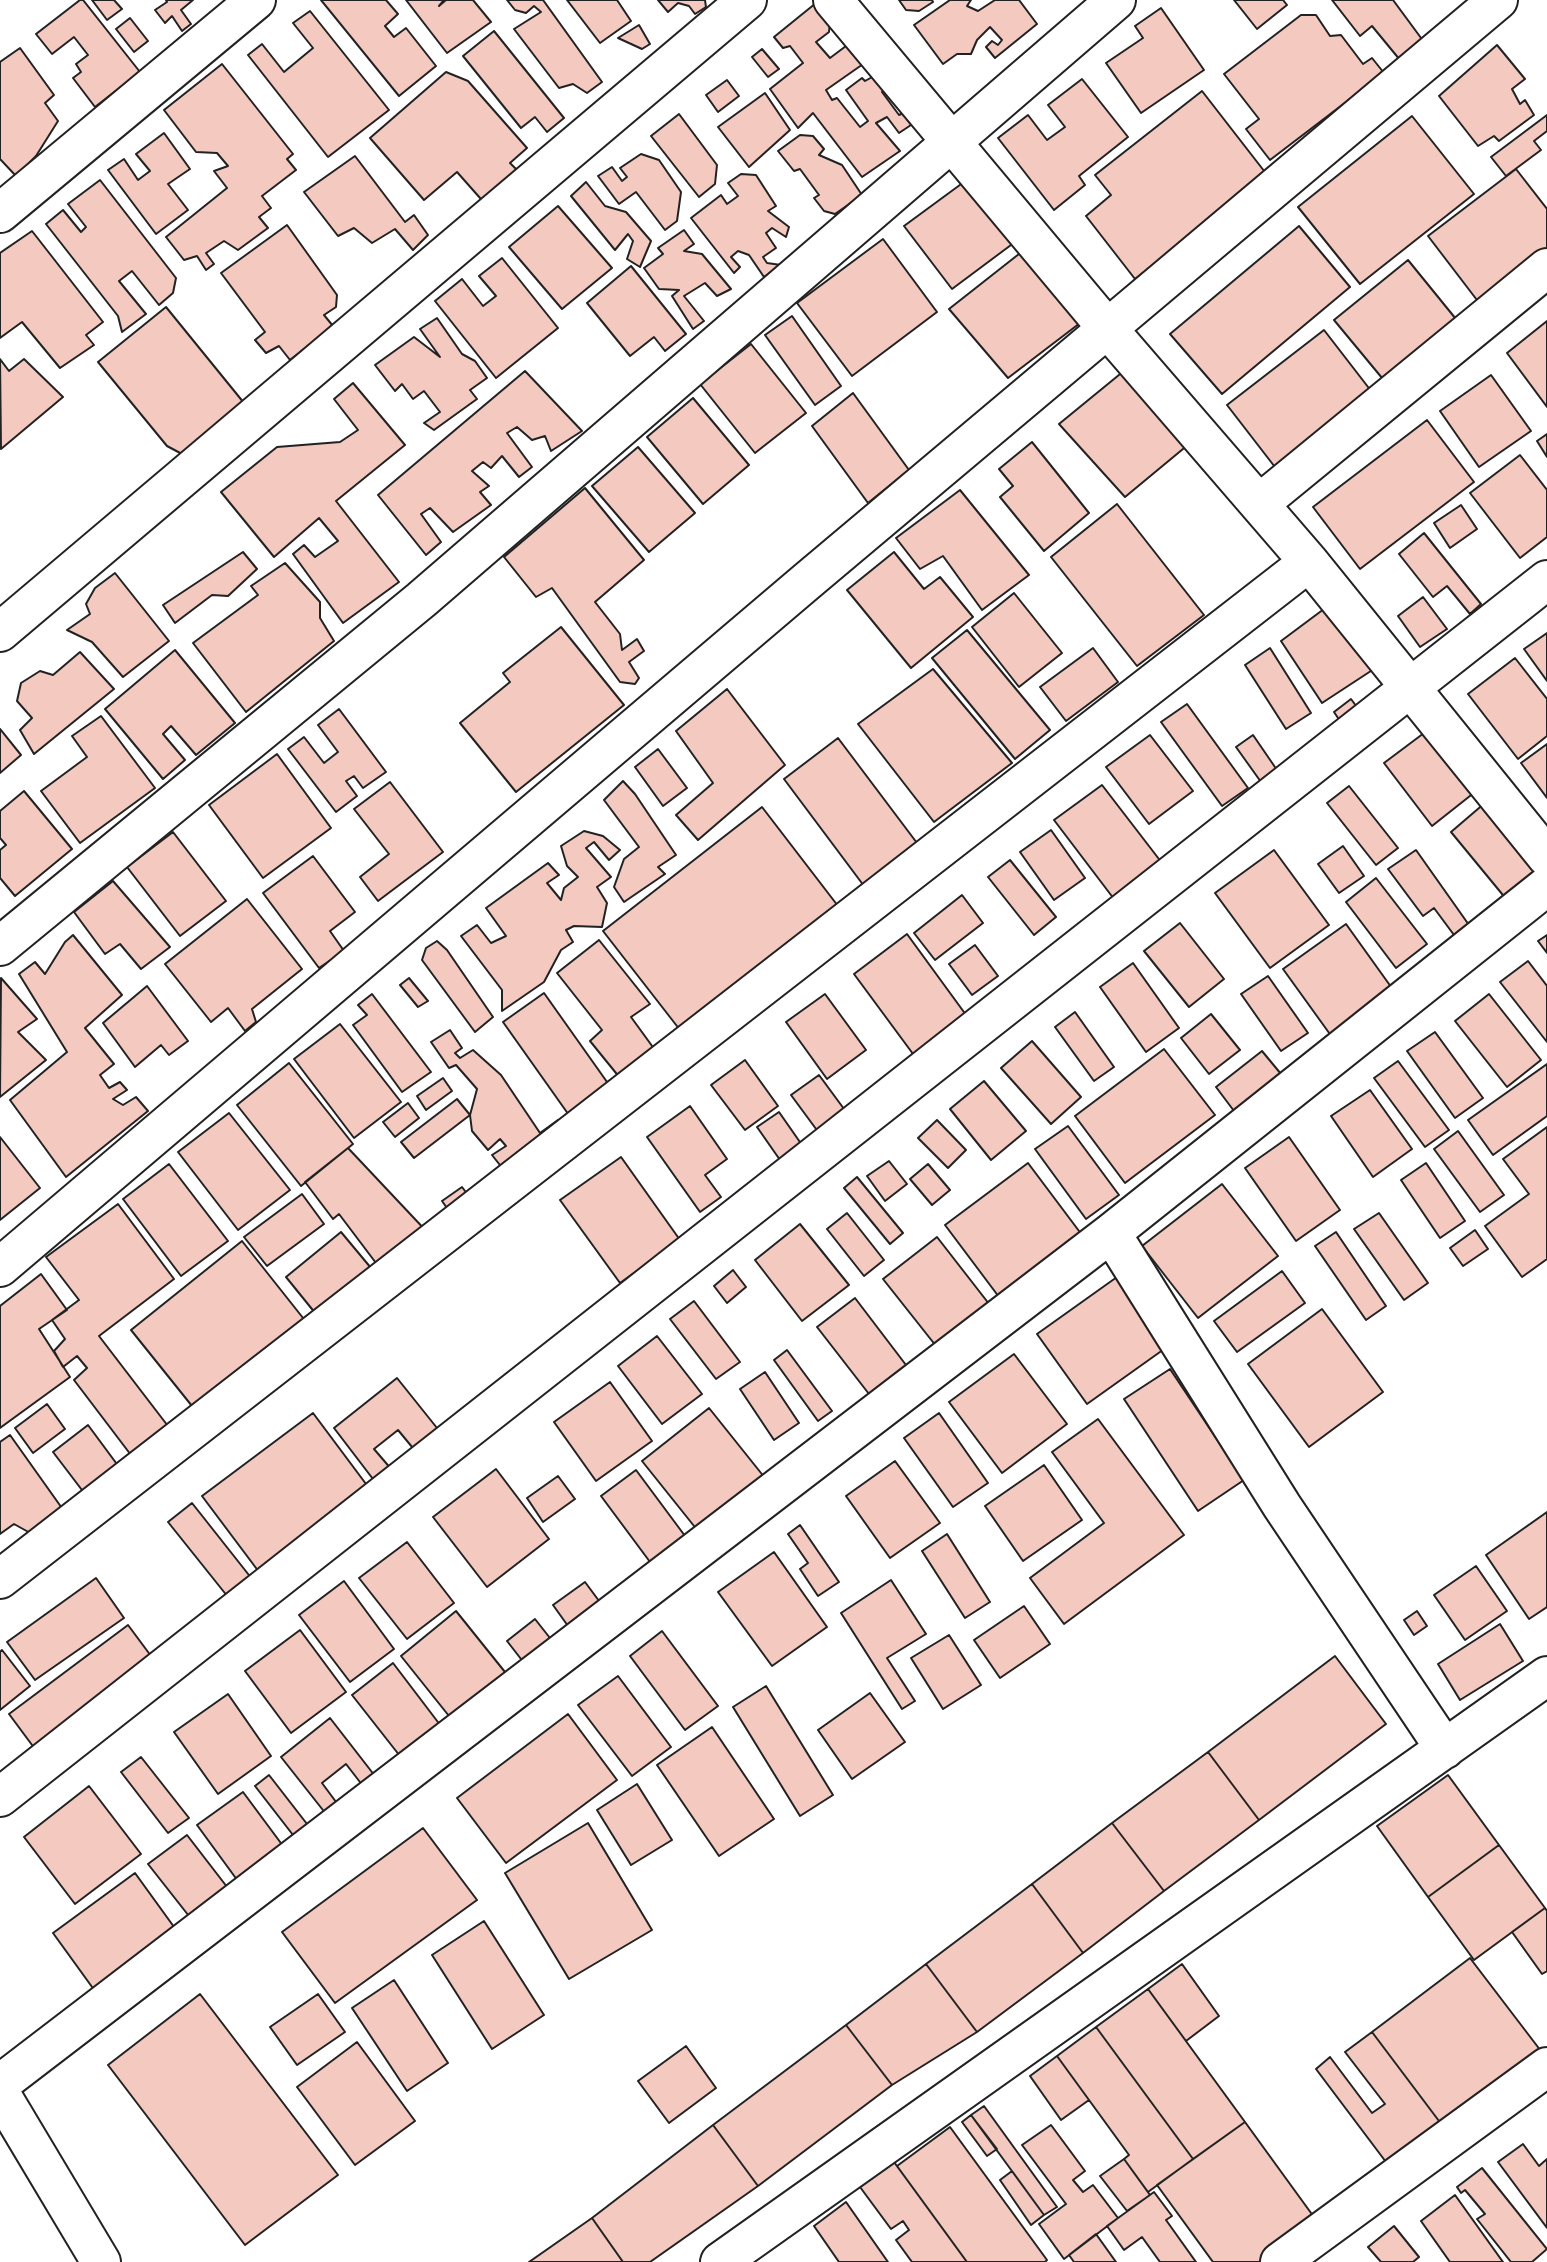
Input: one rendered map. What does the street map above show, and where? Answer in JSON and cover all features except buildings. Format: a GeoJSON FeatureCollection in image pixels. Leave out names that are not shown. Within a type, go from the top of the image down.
{"type":"FeatureCollection","features":[{"type":"Feature","properties":{"kind":"street"},"geometry":{"type":"LineString","coordinates":[[0,213],[256,0]]}},
{"type":"Feature","properties":{"kind":"street"},"geometry":{"type":"LineString","coordinates":[[0,632],[747,0]]}},
{"type":"Feature","properties":{"kind":"street"},"geometry":{"type":"LineString","coordinates":[[833,0],[1107,328],[1309,562],[1547,856]]}},
{"type":"Feature","properties":{"kind":"street"},"geometry":{"type":"LineString","coordinates":[[0,946],[421,600],[1116,0]]}},
{"type":"Feature","properties":{"kind":"street"},"geometry":{"type":"LineString","coordinates":[[0,1267],[1498,0]]}},
{"type":"Feature","properties":{"kind":"street"},"geometry":{"type":"LineString","coordinates":[[1259,504],[1547,268]]}},
{"type":"Feature","properties":{"kind":"street"},"geometry":{"type":"LineString","coordinates":[[0,1579],[1309,562]]}},
{"type":"Feature","properties":{"kind":"street"},"geometry":{"type":"LineString","coordinates":[[0,1797],[1547,580]]}},
{"type":"Feature","properties":{"kind":"street"},"geometry":{"type":"LineString","coordinates":[[0,2084],[1111,1233],[1547,886]]}},
{"type":"Feature","properties":{"kind":"street"},"geometry":{"type":"LineString","coordinates":[[1111,1233],[1282,1506],[1445,1749]]}},
{"type":"Feature","properties":{"kind":"street"},"geometry":{"type":"LineString","coordinates":[[720,2262],[1547,1676]]}},
{"type":"Feature","properties":{"kind":"street"},"geometry":{"type":"LineString","coordinates":[[1280,2262],[1547,2067]]}},
{"type":"Feature","properties":{"kind":"street"},"geometry":{"type":"LineString","coordinates":[[0,2093],[101,2262]]}}]}
